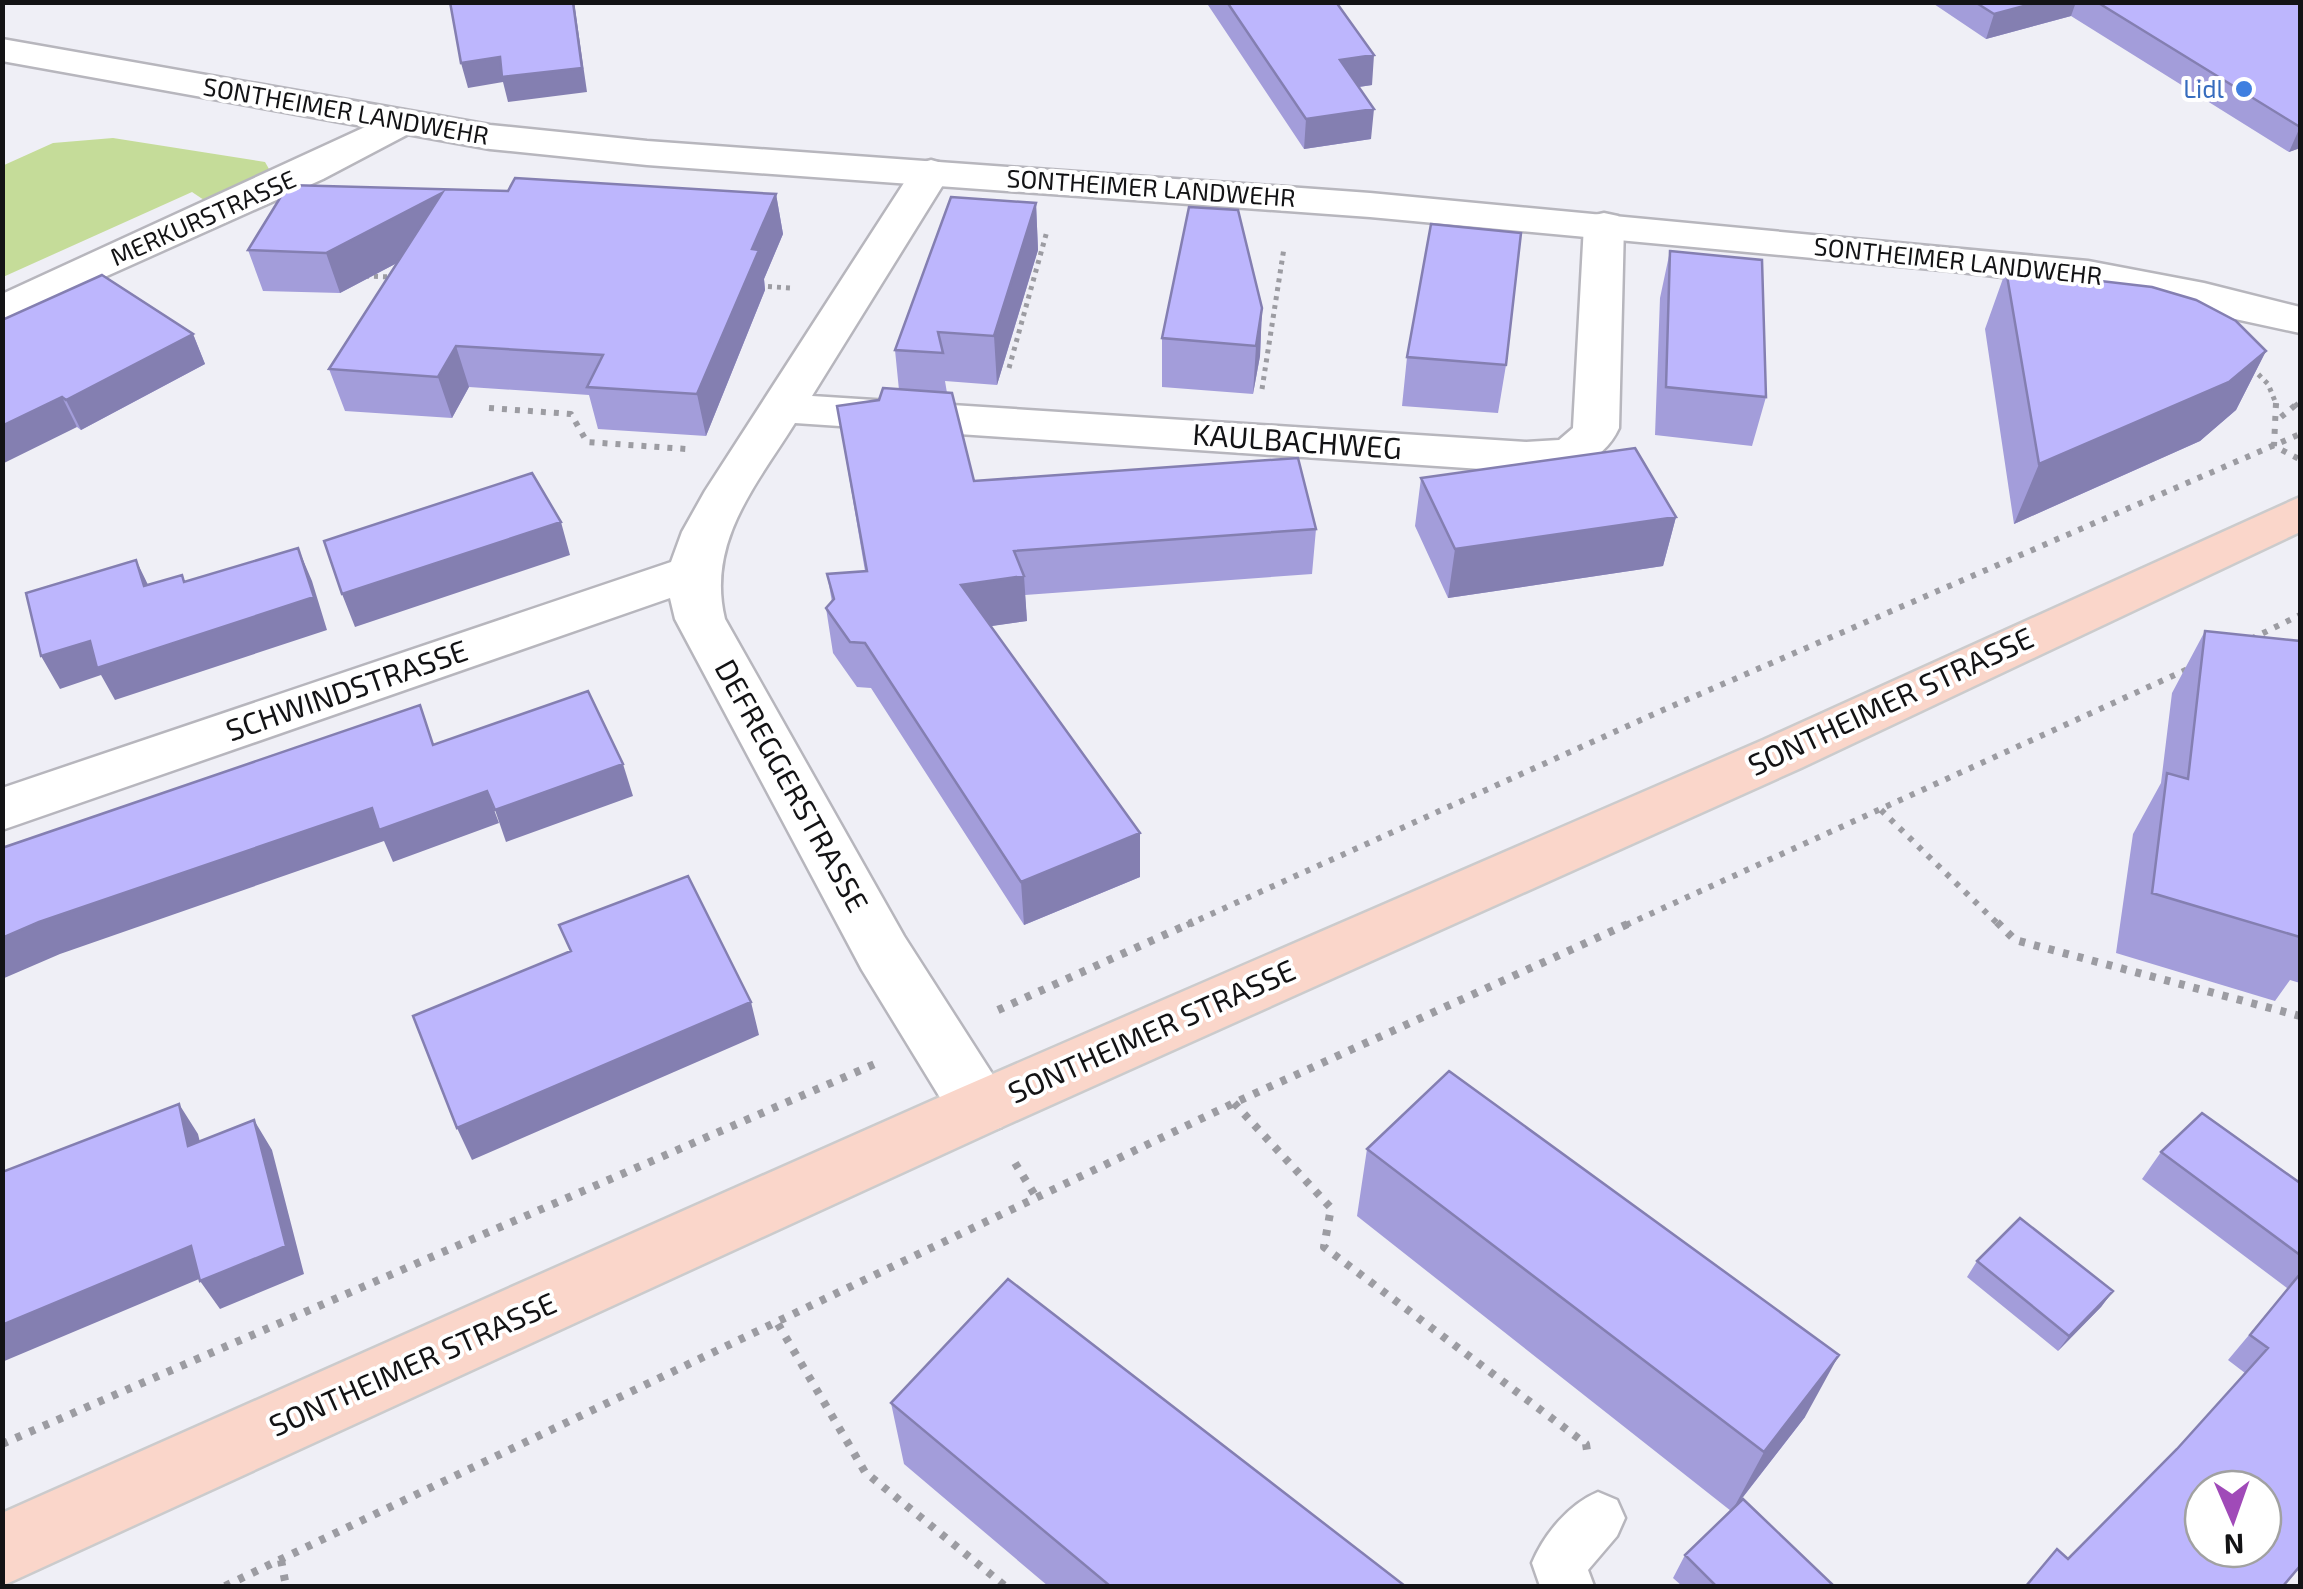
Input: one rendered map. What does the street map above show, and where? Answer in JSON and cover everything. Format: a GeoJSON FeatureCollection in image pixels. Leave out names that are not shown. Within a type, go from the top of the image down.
{"type":"FeatureCollection","features":[{"type":"Feature","properties":{"kind":"main road","name":"SONTHEIMER STRASSE"},"geometry":{"type":"LineString","coordinates":[[2,1551],[980,1108],[1782,754],[2300,513]]}},
{"type":"Feature","properties":{"kind":"street","name":"SONTHEIMER LANDWEHR"},"geometry":{"type":"LineString","coordinates":[[2,50],[402,122],[589,148],[1604,225],[2088,274],[2300,320]]}},
{"type":"Feature","properties":{"kind":"street","name":"MERKURSTRASSE"},"geometry":{"type":"LineString","coordinates":[[2,310],[310,171],[402,122]]}},
{"type":"Feature","properties":{"kind":"street"},"geometry":{"type":"LineString","coordinates":[[692,573],[714,517],[931,172]]}},
{"type":"Feature","properties":{"kind":"street","name":"KAULBACHWEG"},"geometry":{"type":"LineString","coordinates":[[783,408],[1526,457],[1574,451],[1586,444],[1596,428],[1604,225]]}},
{"type":"Feature","properties":{"kind":"street","name":"DEFREGGERSTRASSE"},"geometry":{"type":"LineString","coordinates":[[692,573],[700,619],[883,953],[980,1108]]}},
{"type":"Feature","properties":{"kind":"street","name":"SCHWINDSTRASSE"},"geometry":{"type":"LineString","coordinates":[[2,809],[692,573]]}},
{"type":"Feature","properties":{"kind":"lane"},"geometry":{"type":"LineString","coordinates":[[1566,1586],[1560,1563],[1598,1518]]}},
{"type":"Feature","properties":{"kind":"path"},"geometry":{"type":"LineString","coordinates":[[994,422],[1050,218]]}},
{"type":"Feature","properties":{"kind":"path"},"geometry":{"type":"LineString","coordinates":[[1254,439],[1286,236]]}},
{"type":"Feature","properties":{"kind":"path"},"geometry":{"type":"LineString","coordinates":[[348,275],[408,277]]}},
{"type":"Feature","properties":{"kind":"path"},"geometry":{"type":"LineString","coordinates":[[742,284],[857,292]]}},
{"type":"Feature","properties":{"kind":"path"},"geometry":{"type":"LineString","coordinates":[[2281,417],[2300,402]]}},
{"type":"Feature","properties":{"kind":"path"},"geometry":{"type":"LineString","coordinates":[[489,408],[572,414],[587,442],[753,454]]}},
{"type":"Feature","properties":{"kind":"path"},"geometry":{"type":"LineString","coordinates":[[2,1444],[935,1038],[1644,718],[2300,434]]}},
{"type":"Feature","properties":{"kind":"path"},"geometry":{"type":"LineString","coordinates":[[2274,446],[2300,460]]}},
{"type":"Feature","properties":{"kind":"path"},"geometry":{"type":"LineString","coordinates":[[2232,648],[2300,615]]}},
{"type":"Feature","properties":{"kind":"path"},"geometry":{"type":"LineString","coordinates":[[226,1586],[1234,1103],[2198,664]]}},
{"type":"Feature","properties":{"kind":"path"},"geometry":{"type":"LineString","coordinates":[[1881,810],[2015,940],[2300,1016]]}},
{"type":"Feature","properties":{"kind":"path"},"geometry":{"type":"LineString","coordinates":[[1234,1103],[1331,1208],[1324,1247],[1586,1444],[1598,1518]]}},
{"type":"Feature","properties":{"kind":"path"},"geometry":{"type":"LineString","coordinates":[[778,1324],[865,1472],[1006,1586]]}},
{"type":"Feature","properties":{"kind":"path"},"geometry":{"type":"LineString","coordinates":[[281,1560],[286,1586]]}},
{"type":"Feature","properties":{"kind":"green space"},"geometry":{"type":"Polygon","coordinates":[[[113,138],[265,162],[273,176],[207,202],[192,192],[3,277],[2,166],[53,143],[113,138]]]}},
{"type":"Feature","properties":{"kind":"building"},"geometry":{"type":"Polygon","coordinates":[[[450,2],[573,2],[582,68],[502,77],[500,57],[461,63],[450,2]]]}},
{"type":"Feature","properties":{"kind":"building"},"geometry":{"type":"Polygon","coordinates":[[[1227,2],[1336,2],[1374,55],[1340,60],[1374,109],[1306,119],[1227,2]]]}},
{"type":"Feature","properties":{"kind":"building"},"geometry":{"type":"Polygon","coordinates":[[[1975,2],[2039,2],[1994,14],[1975,2]]]}},
{"type":"Feature","properties":{"kind":"building","name":"Lidl"},"geometry":{"type":"Polygon","coordinates":[[[2097,2],[2300,2],[2300,127],[2097,2]]]}},
{"type":"Feature","properties":{"kind":"building"},"geometry":{"type":"Polygon","coordinates":[[[515,178],[776,194],[752,249],[759,250],[697,394],[587,387],[603,355],[456,346],[438,377],[329,369],[442,193],[326,253],[248,250],[288,185],[508,191],[515,178]]]}},
{"type":"Feature","properties":{"kind":"building"},"geometry":{"type":"Polygon","coordinates":[[[951,197],[1036,203],[994,336],[938,332],[943,353],[895,350],[951,197]]]}},
{"type":"Feature","properties":{"kind":"building"},"geometry":{"type":"Polygon","coordinates":[[[1189,207],[1238,210],[1262,308],[1256,346],[1162,338],[1189,207]]]}},
{"type":"Feature","properties":{"kind":"building"},"geometry":{"type":"Polygon","coordinates":[[[1431,224],[1521,233],[1506,365],[1407,357],[1431,224]]]}},
{"type":"Feature","properties":{"kind":"building"},"geometry":{"type":"Polygon","coordinates":[[[1670,251],[1762,260],[1766,397],[1666,387],[1670,251]]]}},
{"type":"Feature","properties":{"kind":"building"},"geometry":{"type":"Polygon","coordinates":[[[2006,270],[2152,287],[2196,300],[2236,321],[2266,351],[2229,382],[2039,464],[2006,270]]]}},
{"type":"Feature","properties":{"kind":"building"},"geometry":{"type":"Polygon","coordinates":[[[102,275],[193,334],[66,400],[62,397],[2,426],[2,320],[102,275]]]}},
{"type":"Feature","properties":{"kind":"building"},"geometry":{"type":"Polygon","coordinates":[[[883,388],[952,393],[974,481],[1298,458],[1316,529],[1014,551],[1024,576],[961,585],[1140,833],[1021,882],[865,643],[850,642],[826,608],[834,599],[827,574],[867,571],[837,406],[879,400],[883,388]]]}},
{"type":"Feature","properties":{"kind":"building"},"geometry":{"type":"Polygon","coordinates":[[[1635,448],[1676,517],[1455,549],[1421,478],[1635,448]]]}},
{"type":"Feature","properties":{"kind":"building"},"geometry":{"type":"Polygon","coordinates":[[[532,473],[561,522],[342,594],[324,541],[532,473]]]}},
{"type":"Feature","properties":{"kind":"building"},"geometry":{"type":"Polygon","coordinates":[[[298,548],[314,597],[97,668],[90,641],[41,656],[26,593],[136,560],[144,586],[182,575],[184,582],[298,548]]]}},
{"type":"Feature","properties":{"kind":"building"},"geometry":{"type":"Polygon","coordinates":[[[2205,631],[2300,641],[2300,937],[2152,893],[2167,773],[2188,779],[2205,631]]]}},
{"type":"Feature","properties":{"kind":"building"},"geometry":{"type":"Polygon","coordinates":[[[588,691],[623,764],[495,810],[487,791],[379,830],[372,808],[2,938],[2,848],[420,705],[433,745],[588,691]]]}},
{"type":"Feature","properties":{"kind":"building"},"geometry":{"type":"Polygon","coordinates":[[[688,876],[751,1002],[457,1128],[413,1016],[571,951],[559,925],[688,876]]]}},
{"type":"Feature","properties":{"kind":"building"},"geometry":{"type":"Polygon","coordinates":[[[1449,1071],[1839,1355],[1764,1452],[1367,1149],[1449,1071]]]}},
{"type":"Feature","properties":{"kind":"building"},"geometry":{"type":"Polygon","coordinates":[[[179,1104],[188,1146],[254,1120],[286,1246],[200,1281],[191,1246],[2,1325],[2,1172],[179,1104]]]}},
{"type":"Feature","properties":{"kind":"building"},"geometry":{"type":"Polygon","coordinates":[[[2202,1113],[2300,1183],[2300,1255],[2161,1152],[2202,1113]]]}},
{"type":"Feature","properties":{"kind":"building"},"geometry":{"type":"Polygon","coordinates":[[[2020,1218],[2113,1291],[2069,1336],[1977,1261],[2020,1218]]]}},
{"type":"Feature","properties":{"kind":"building"},"geometry":{"type":"Polygon","coordinates":[[[2300,1274],[2300,1566],[2283,1586],[2026,1586],[2057,1549],[2068,1559],[2177,1449],[2268,1348],[2250,1335],[2300,1274]]]}},
{"type":"Feature","properties":{"kind":"building"},"geometry":{"type":"Polygon","coordinates":[[[1008,1279],[1405,1586],[1110,1586],[891,1403],[1008,1279]]]}},
{"type":"Feature","properties":{"kind":"building"},"geometry":{"type":"Polygon","coordinates":[[[1743,1499],[1834,1586],[1716,1586],[1685,1555],[1743,1499]]]}},
{"type":"Feature","properties":{"kind":"place","name":"Lidl"},"geometry":{"type":"Point","coordinates":[2244,89]}}]}
